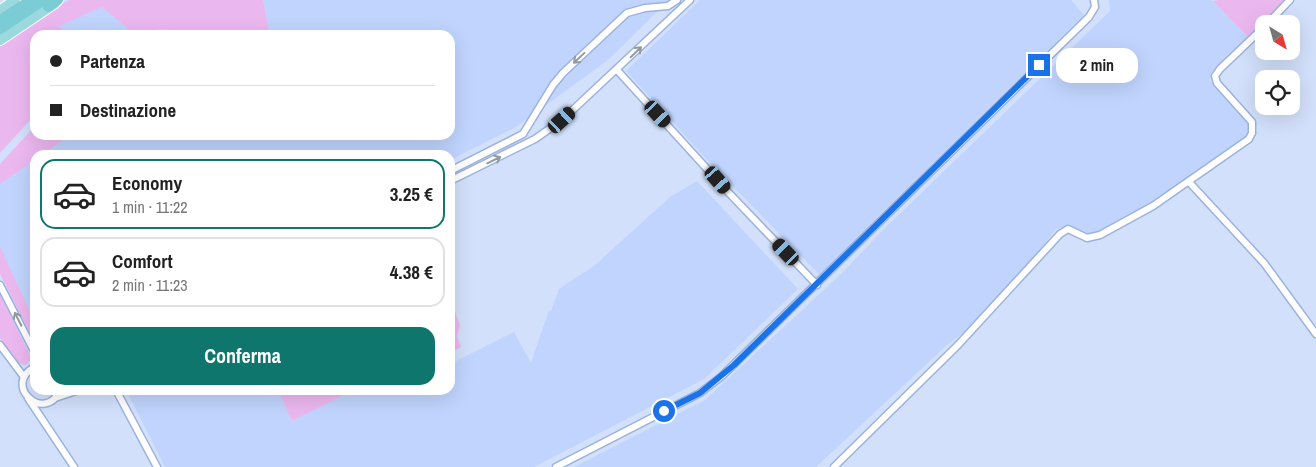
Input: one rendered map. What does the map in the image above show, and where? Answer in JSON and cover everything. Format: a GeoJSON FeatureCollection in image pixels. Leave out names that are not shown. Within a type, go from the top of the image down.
{"type":"FeatureCollection","features":[{"type":"Feature","properties":{"kind":"highway"},"geometry":{"type":"LineString","coordinates":[[0,20],[31,0]]}},
{"type":"Feature","properties":{"kind":"highway"},"geometry":{"type":"LineString","coordinates":[[0,29],[46,3],[59,0]]}},
{"type":"Feature","properties":{"kind":"main road"},"geometry":{"type":"LineString","coordinates":[[1,10],[15,0]]}},
{"type":"Feature","properties":{"kind":"main road"},"geometry":{"type":"LineString","coordinates":[[0,40],[46,3]]}},
{"type":"Feature","properties":{"kind":"street"},"geometry":{"type":"LineString","coordinates":[[455,168],[523,134],[558,79],[627,14],[645,8],[668,6],[677,0]]}},
{"type":"Feature","properties":{"kind":"street"},"geometry":{"type":"LineString","coordinates":[[455,179],[521,146],[550,129],[617,70],[690,0]]}},
{"type":"Feature","properties":{"kind":"street"},"geometry":{"type":"LineString","coordinates":[[556,467],[700,393],[728,371],[817,285],[890,210],[1089,17],[1095,7],[1094,0]]}},
{"type":"Feature","properties":{"kind":"street"},"geometry":{"type":"LineString","coordinates":[[1276,15],[1290,0]]}},
{"type":"Feature","properties":{"kind":"street"},"geometry":{"type":"LineString","coordinates":[[834,467],[958,345],[1064,231],[1068,229],[1092,238],[1153,206],[1244,143],[1252,133],[1253,127],[1250,118],[1217,83],[1215,76],[1255,36]]}},
{"type":"Feature","properties":{"kind":"street"},"geometry":{"type":"LineString","coordinates":[[617,70],[728,192],[817,285]]}},
{"type":"Feature","properties":{"kind":"street"},"geometry":{"type":"LineString","coordinates":[[1189,182],[1264,263],[1316,334]]}},
{"type":"Feature","properties":{"kind":"street"},"geometry":{"type":"LineString","coordinates":[[0,285],[30,343]]}},
{"type":"Feature","properties":{"kind":"street"},"geometry":{"type":"LineString","coordinates":[[0,345],[24,378]]}},
{"type":"Feature","properties":{"kind":"street"},"geometry":{"type":"LineString","coordinates":[[30,371],[24,378],[23,388],[74,467]]}},
{"type":"Feature","properties":{"kind":"street"},"geometry":{"type":"LineString","coordinates":[[28,398],[39,403],[45,403],[64,395]]}},
{"type":"Feature","properties":{"kind":"street"},"geometry":{"type":"LineString","coordinates":[[119,395],[157,467]]}},
{"type":"Feature","properties":{"kind":"shaded area"},"geometry":{"type":"Polygon","coordinates":[[[69,0],[263,0],[269,30],[129,30],[102,7],[59,26],[62,30],[30,30],[30,120],[0,153],[0,43],[41,15],[69,0]]]}},
{"type":"Feature","properties":{"kind":"shaded area"},"geometry":{"type":"Polygon","coordinates":[[[263,0],[669,0],[608,60],[516,127],[455,158],[455,150],[49,150],[63,140],[455,140],[455,30],[269,30],[263,0]]]}},
{"type":"Feature","properties":{"kind":"shaded area"},"geometry":{"type":"Polygon","coordinates":[[[700,0],[1071,0],[1084,15],[819,274],[710,163],[626,71],[700,0]]]}},
{"type":"Feature","properties":{"kind":"shaded area"},"geometry":{"type":"Polygon","coordinates":[[[1109,0],[1212,0],[1249,38],[1211,74],[1210,80],[1250,122],[1251,131],[1247,138],[1152,204],[1093,235],[1087,235],[1069,225],[1056,229],[1032,260],[968,329],[947,345],[816,467],[574,467],[705,400],[841,274],[885,228],[1110,11],[1109,0]]]}},
{"type":"Feature","properties":{"kind":"shaded area"},"geometry":{"type":"Polygon","coordinates":[[[1287,0],[1272,15],[1255,15],[1255,32],[1249,38],[1213,1],[1287,0]]]}},
{"type":"Feature","properties":{"kind":"shaded area"},"geometry":{"type":"Polygon","coordinates":[[[102,7],[130,30],[62,30],[58,26],[102,7]]]}},
{"type":"Feature","properties":{"kind":"shaded area"},"geometry":{"type":"Polygon","coordinates":[[[30,131],[30,140],[63,140],[49,150],[30,150],[30,163],[0,184],[0,164],[30,131]]]}},
{"type":"Feature","properties":{"kind":"shaded area"},"geometry":{"type":"Polygon","coordinates":[[[30,163],[30,311],[0,248],[0,184],[30,163]]]}},
{"type":"Feature","properties":{"kind":"shaded area"},"geometry":{"type":"Polygon","coordinates":[[[697,181],[798,289],[704,379],[534,467],[165,467],[129,395],[280,395],[292,421],[344,395],[455,395],[455,362],[514,332],[531,363],[549,310],[551,311],[559,289],[594,266],[670,197],[697,181]]]}},
{"type":"Feature","properties":{"kind":"shaded area"},"geometry":{"type":"Polygon","coordinates":[[[0,247],[30,311],[30,333],[0,274],[0,247]]]}},
{"type":"Feature","properties":{"kind":"shaded area"},"geometry":{"type":"Polygon","coordinates":[[[0,294],[30,355],[30,361],[25,365],[18,363],[0,338],[0,294]]]}},
{"type":"Feature","properties":{"kind":"shaded area"},"geometry":{"type":"Polygon","coordinates":[[[455,312],[460,325],[457,336],[461,347],[455,350],[455,312]]]}},
{"type":"Feature","properties":{"kind":"shaded area"},"geometry":{"type":"Polygon","coordinates":[[[280,395],[344,395],[292,421],[280,395]]]}},
{"type":"Feature","properties":{"kind":"route"},"geometry":{"type":"LineString","coordinates":[[664,411],[700,393],[734,365],[1039,65]]}}]}
